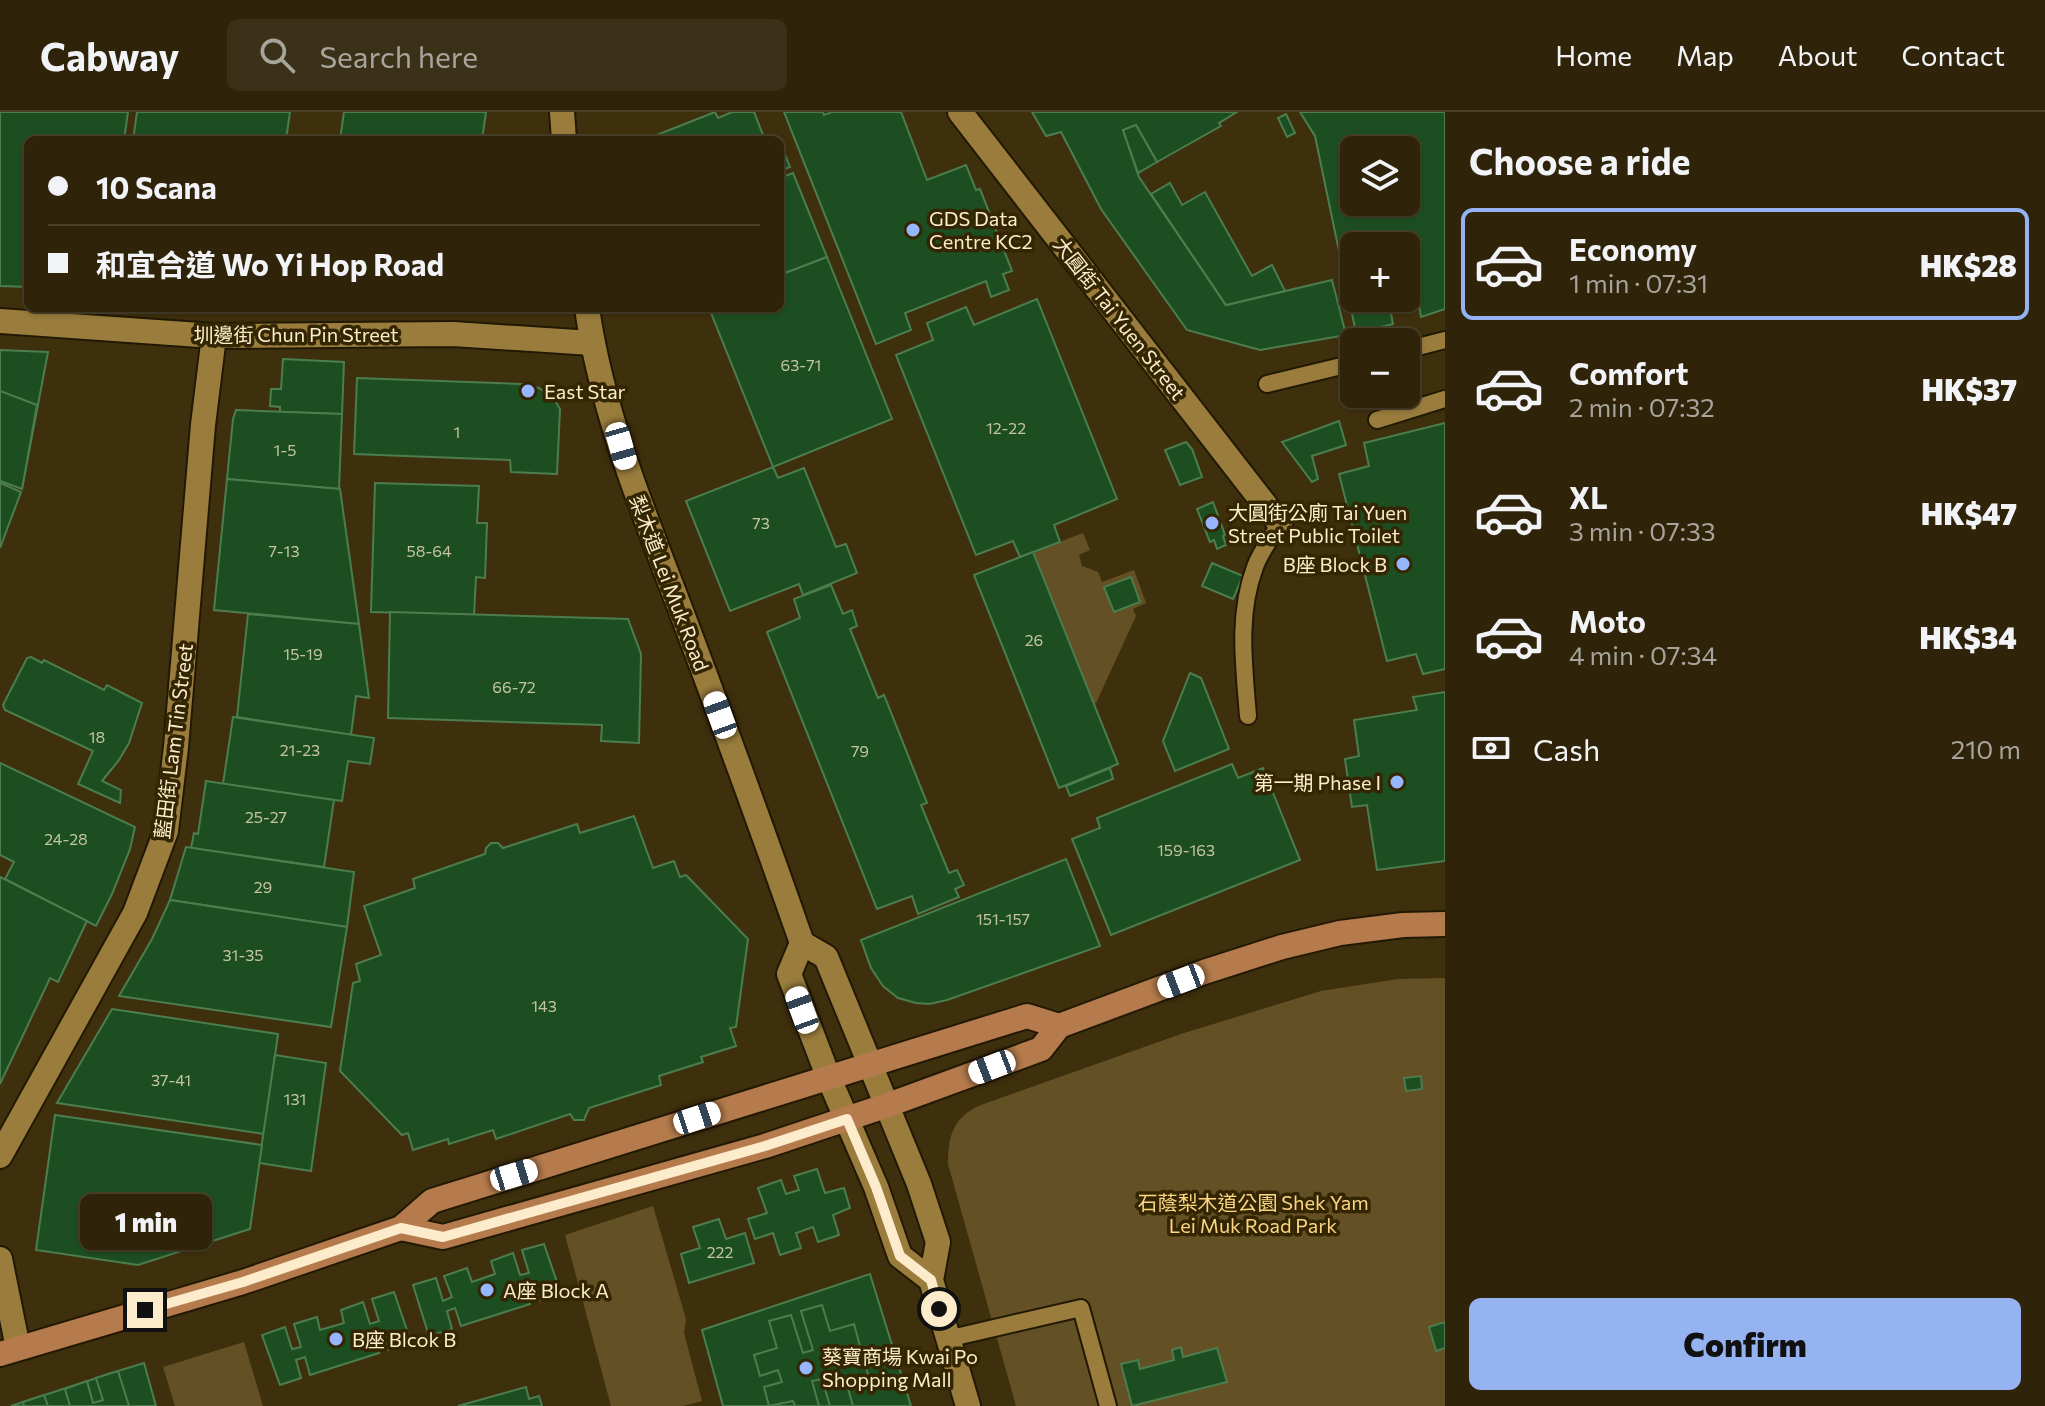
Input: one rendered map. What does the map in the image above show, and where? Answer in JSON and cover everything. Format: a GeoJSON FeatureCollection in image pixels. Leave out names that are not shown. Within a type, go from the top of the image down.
{"type":"FeatureCollection","features":[{"type":"Feature","properties":{"kind":"main road"},"geometry":{"type":"LineString","coordinates":[[401,1228],[443,1237],[765,1146],[1041,1049],[1059,1026],[1204,972],[1282,947],[1340,933],[1403,925],[1445,924]]}},
{"type":"Feature","properties":{"kind":"main road"},"geometry":{"type":"LineString","coordinates":[[9,1351],[243,1282],[401,1228],[432,1201],[828,1076],[1027,1016],[1059,1026]]}},
{"type":"Feature","properties":{"kind":"street"},"geometry":{"type":"LineString","coordinates":[[562,112],[564,136]]}},
{"type":"Feature","properties":{"kind":"street","name":"大圓街 Tai Yuen Street"},"geometry":{"type":"LineString","coordinates":[[960,112],[1280,524]]}},
{"type":"Feature","properties":{"kind":"street","name":"梨木道 Lei Muk Road"},"geometry":{"type":"LineString","coordinates":[[588,312],[592,343],[629,472],[802,943],[826,957],[919,1184],[938,1242],[931,1280],[968,1406]]}},
{"type":"Feature","properties":{"kind":"street","name":"圳邊街 Chun Pin Street"},"geometry":{"type":"LineString","coordinates":[[0,321],[214,336],[453,334],[592,343]]}},
{"type":"Feature","properties":{"kind":"street","name":"藍田街 Lam Tin Street"},"geometry":{"type":"LineString","coordinates":[[0,1156],[135,913],[166,831],[214,336]]}},
{"type":"Feature","properties":{"kind":"street"},"geometry":{"type":"LineString","coordinates":[[802,943],[789,974],[828,1076],[876,1187],[900,1256],[931,1280]]}},
{"type":"Feature","properties":{"kind":"street"},"geometry":{"type":"LineString","coordinates":[[0,1259],[9,1351]]}},
{"type":"Feature","properties":{"kind":"lane"},"geometry":{"type":"LineString","coordinates":[[1420,346],[1445,340]]}},
{"type":"Feature","properties":{"kind":"lane"},"geometry":{"type":"LineString","coordinates":[[1267,384],[1340,366]]}},
{"type":"Feature","properties":{"kind":"lane"},"geometry":{"type":"LineString","coordinates":[[1377,420],[1445,399]]}},
{"type":"Feature","properties":{"kind":"lane"},"geometry":{"type":"LineString","coordinates":[[1248,716],[1241,637],[1256,564],[1280,524]]}},
{"type":"Feature","properties":{"kind":"lane"},"geometry":{"type":"LineString","coordinates":[[947,1339],[1081,1308],[1108,1406]]}},
{"type":"Feature","properties":{"kind":"green space"},"geometry":{"type":"Polygon","coordinates":[[[1083,533],[1090,550],[1079,555],[1082,566],[1098,572],[1102,582],[1134,570],[1146,603],[1133,609],[1136,616],[1096,703],[1093,703],[1033,552],[1083,533]]]}},
{"type":"Feature","properties":{"kind":"green space","name":"石蔭梨木道公園 Shek Yam Lei Muk Road Park"},"geometry":{"type":"Polygon","coordinates":[[[1445,978],[1445,1406],[1016,1406],[948,1164],[951,1136],[964,1115],[981,1105],[1181,1034],[1321,991],[1398,979],[1445,978]]]}},
{"type":"Feature","properties":{"kind":"green space"},"geometry":{"type":"Polygon","coordinates":[[[653,1206],[686,1319],[684,1333],[702,1401],[683,1406],[611,1406],[565,1235],[653,1206]]]}},
{"type":"Feature","properties":{"kind":"green space"},"geometry":{"type":"Polygon","coordinates":[[[244,1342],[263,1406],[175,1406],[163,1367],[244,1342]]]}},
{"type":"Feature","properties":{"kind":"building"},"geometry":{"type":"Polygon","coordinates":[[[0,112],[128,112],[125,136],[24,136],[24,287],[0,286],[0,112]]]}},
{"type":"Feature","properties":{"kind":"building"},"geometry":{"type":"Polygon","coordinates":[[[137,112],[290,112],[287,136],[134,136],[137,112]]]}},
{"type":"Feature","properties":{"kind":"building"},"geometry":{"type":"Polygon","coordinates":[[[344,112],[486,112],[483,136],[341,136],[344,112]]]}},
{"type":"Feature","properties":{"kind":"building"},"geometry":{"type":"Polygon","coordinates":[[[715,112],[718,118],[732,112],[754,112],[763,136],[654,136],[715,112]]]}},
{"type":"Feature","properties":{"kind":"building","name":"GDS Data Centre KC2"},"geometry":{"type":"Polygon","coordinates":[[[784,112],[823,112],[824,115],[832,112],[901,112],[927,180],[966,165],[976,190],[980,189],[1012,271],[1003,274],[1009,290],[991,297],[986,281],[905,313],[911,330],[876,344],[784,112]]]}},
{"type":"Feature","properties":{"kind":"building"},"geometry":{"type":"Polygon","coordinates":[[[1032,112],[1237,112],[1219,123],[1221,126],[1157,162],[1136,125],[1123,130],[1139,177],[1226,305],[1332,280],[1344,328],[1340,328],[1340,336],[1260,350],[1187,330],[1101,209],[1061,132],[1046,136],[1032,112]]]}},
{"type":"Feature","properties":{"kind":"building"},"geometry":{"type":"Polygon","coordinates":[[[1300,112],[1445,112],[1445,309],[1421,317],[1420,232],[1340,232],[1340,256],[1315,136],[1300,112]]]}},
{"type":"Feature","properties":{"kind":"building"},"geometry":{"type":"Polygon","coordinates":[[[1286,114],[1295,133],[1287,137],[1278,118],[1286,114]]]}},
{"type":"Feature","properties":{"kind":"building"},"geometry":{"type":"Polygon","coordinates":[[[1136,125],[1157,162],[1138,173],[1123,130],[1136,125]]]}},
{"type":"Feature","properties":{"kind":"building"},"geometry":{"type":"Polygon","coordinates":[[[784,152],[790,167],[784,169],[784,152]]]}},
{"type":"Feature","properties":{"kind":"building"},"geometry":{"type":"Polygon","coordinates":[[[793,173],[827,257],[784,273],[784,176],[793,173]]]}},
{"type":"Feature","properties":{"kind":"building"},"geometry":{"type":"Polygon","coordinates":[[[1170,183],[1182,205],[1205,192],[1252,276],[1272,265],[1285,291],[1226,305],[1151,194],[1170,183]]]}},
{"type":"Feature","properties":{"kind":"building"},"geometry":{"type":"Polygon","coordinates":[[[827,257],[892,419],[773,467],[711,312],[784,312],[784,273],[827,257]]]}},
{"type":"Feature","properties":{"kind":"building"},"geometry":{"type":"Polygon","coordinates":[[[1037,299],[1117,499],[1054,525],[1060,542],[1020,557],[1013,541],[976,555],[896,355],[933,340],[927,323],[966,307],[974,325],[1037,299]]]}},
{"type":"Feature","properties":{"kind":"building"},"geometry":{"type":"Polygon","coordinates":[[[1352,312],[1391,312],[1393,324],[1355,328],[1352,312]]]}},
{"type":"Feature","properties":{"kind":"building"},"geometry":{"type":"Polygon","coordinates":[[[0,350],[48,352],[22,489],[0,481],[0,350]]]}},
{"type":"Feature","properties":{"kind":"building"},"geometry":{"type":"Polygon","coordinates":[[[283,359],[344,362],[342,414],[280,412],[280,407],[270,406],[271,389],[281,389],[283,359]]]}},
{"type":"Feature","properties":{"kind":"building"},"geometry":{"type":"Polygon","coordinates":[[[357,378],[521,384],[539,388],[554,399],[560,409],[557,474],[511,472],[510,460],[354,454],[357,378]]]}},
{"type":"Feature","properties":{"kind":"building"},"geometry":{"type":"Polygon","coordinates":[[[0,391],[37,405],[22,489],[0,481],[0,391]]]}},
{"type":"Feature","properties":{"kind":"building"},"geometry":{"type":"Polygon","coordinates":[[[236,410],[342,414],[339,489],[227,479],[236,410]]]}},
{"type":"Feature","properties":{"kind":"building"},"geometry":{"type":"Polygon","coordinates":[[[1339,421],[1346,445],[1312,456],[1318,479],[1312,482],[1282,442],[1339,421]]]}},
{"type":"Feature","properties":{"kind":"building","name":"B座 Block B"},"geometry":{"type":"Polygon","coordinates":[[[1445,423],[1445,669],[1423,674],[1416,654],[1387,661],[1339,474],[1369,466],[1364,443],[1445,423]]]}},
{"type":"Feature","properties":{"kind":"building"},"geometry":{"type":"Polygon","coordinates":[[[1186,442],[1192,449],[1202,477],[1180,485],[1165,450],[1186,442]]]}},
{"type":"Feature","properties":{"kind":"building"},"geometry":{"type":"Polygon","coordinates":[[[773,467],[778,478],[804,468],[836,547],[846,544],[857,573],[803,595],[799,584],[730,611],[686,501],[773,467]]]}},
{"type":"Feature","properties":{"kind":"building"},"geometry":{"type":"Polygon","coordinates":[[[227,479],[340,489],[359,624],[214,610],[227,479]]]}},
{"type":"Feature","properties":{"kind":"building"},"geometry":{"type":"Polygon","coordinates":[[[0,483],[21,492],[0,548],[0,483]]]}},
{"type":"Feature","properties":{"kind":"building"},"geometry":{"type":"Polygon","coordinates":[[[375,483],[479,486],[477,523],[487,523],[485,578],[476,577],[474,615],[371,612],[375,483]]]}},
{"type":"Feature","properties":{"kind":"building","name":"大圓街公廁 Tai Yuen Street Public Toilet"},"geometry":{"type":"Polygon","coordinates":[[[1213,502],[1226,545],[1217,549],[1214,540],[1210,542],[1197,509],[1213,502]]]}},
{"type":"Feature","properties":{"kind":"building"},"geometry":{"type":"Polygon","coordinates":[[[1033,552],[1118,764],[1059,788],[974,575],[1033,552]]]}},
{"type":"Feature","properties":{"kind":"building"},"geometry":{"type":"Polygon","coordinates":[[[1212,563],[1243,576],[1233,599],[1202,586],[1212,563]]]}},
{"type":"Feature","properties":{"kind":"building"},"geometry":{"type":"Polygon","coordinates":[[[1131,577],[1140,602],[1114,612],[1104,587],[1131,577]]]}},
{"type":"Feature","properties":{"kind":"building"},"geometry":{"type":"Polygon","coordinates":[[[831,585],[843,614],[852,610],[857,626],[850,629],[878,698],[884,695],[927,803],[921,805],[949,873],[957,870],[964,885],[955,889],[959,897],[918,914],[912,896],[877,909],[767,632],[800,618],[794,599],[831,585]]]}},
{"type":"Feature","properties":{"kind":"building"},"geometry":{"type":"Polygon","coordinates":[[[390,612],[628,619],[641,654],[639,743],[601,741],[602,725],[388,718],[390,612]]]}},
{"type":"Feature","properties":{"kind":"building"},"geometry":{"type":"Polygon","coordinates":[[[248,614],[359,624],[369,698],[356,696],[351,735],[237,717],[248,614]]]}},
{"type":"Feature","properties":{"kind":"building"},"geometry":{"type":"Polygon","coordinates":[[[27,658],[42,663],[44,660],[104,690],[107,685],[142,703],[129,743],[102,781],[121,790],[120,803],[78,784],[93,751],[5,710],[3,705],[27,658]]]}},
{"type":"Feature","properties":{"kind":"building"},"geometry":{"type":"Polygon","coordinates":[[[1190,673],[1201,678],[1229,749],[1175,771],[1163,741],[1190,673]]]}},
{"type":"Feature","properties":{"kind":"building","name":"第一期 Phase I"},"geometry":{"type":"Polygon","coordinates":[[[1445,692],[1445,861],[1377,870],[1367,805],[1352,807],[1345,759],[1359,756],[1354,720],[1417,710],[1413,697],[1445,692]]]}},
{"type":"Feature","properties":{"kind":"building"},"geometry":{"type":"Polygon","coordinates":[[[233,717],[374,738],[370,764],[348,761],[342,801],[223,784],[233,717]]]}},
{"type":"Feature","properties":{"kind":"building"},"geometry":{"type":"Polygon","coordinates":[[[0,763],[135,827],[130,849],[96,926],[5,879],[14,862],[0,855],[0,763]]]}},
{"type":"Feature","properties":{"kind":"building"},"geometry":{"type":"Polygon","coordinates":[[[1232,764],[1238,778],[1263,768],[1300,860],[1111,935],[1072,839],[1100,828],[1097,818],[1232,764]]]}},
{"type":"Feature","properties":{"kind":"building"},"geometry":{"type":"Polygon","coordinates":[[[1110,768],[1113,779],[1070,796],[1066,786],[1110,768]]]}},
{"type":"Feature","properties":{"kind":"building"},"geometry":{"type":"Polygon","coordinates":[[[206,781],[334,800],[324,867],[191,848],[194,833],[198,834],[206,781]]]}},
{"type":"Feature","properties":{"kind":"building"},"geometry":{"type":"Polygon","coordinates":[[[634,816],[653,868],[674,861],[680,877],[686,875],[748,939],[736,1027],[730,1028],[736,1046],[701,1057],[703,1062],[659,1076],[661,1085],[589,1108],[584,1120],[574,1120],[570,1114],[496,1139],[493,1130],[449,1144],[448,1139],[413,1150],[408,1133],[402,1135],[340,1071],[353,983],[360,981],[356,964],[381,955],[364,906],[415,888],[413,879],[485,854],[491,843],[498,843],[503,848],[577,824],[580,833],[634,816]]]}},
{"type":"Feature","properties":{"kind":"building"},"geometry":{"type":"Polygon","coordinates":[[[186,847],[354,872],[347,927],[170,900],[186,847]]]}},
{"type":"Feature","properties":{"kind":"building"},"geometry":{"type":"Polygon","coordinates":[[[1066,859],[1100,946],[929,1004],[898,998],[883,986],[871,968],[861,940],[1066,859]]]}},
{"type":"Feature","properties":{"kind":"building"},"geometry":{"type":"Polygon","coordinates":[[[0,877],[87,921],[58,982],[50,978],[0,1084],[0,877]]]}},
{"type":"Feature","properties":{"kind":"building"},"geometry":{"type":"Polygon","coordinates":[[[170,900],[347,927],[331,1027],[119,996],[152,939],[170,900]]]}},
{"type":"Feature","properties":{"kind":"building"},"geometry":{"type":"Polygon","coordinates":[[[112,1009],[278,1034],[264,1134],[57,1103],[112,1009]]]}},
{"type":"Feature","properties":{"kind":"building"},"geometry":{"type":"Polygon","coordinates":[[[275,1055],[326,1063],[311,1171],[259,1163],[275,1055]]]}},
{"type":"Feature","properties":{"kind":"building"},"geometry":{"type":"Polygon","coordinates":[[[1421,1076],[1422,1089],[1406,1091],[1404,1078],[1421,1076]]]}},
{"type":"Feature","properties":{"kind":"building"},"geometry":{"type":"Polygon","coordinates":[[[55,1115],[262,1145],[250,1229],[138,1265],[36,1250],[55,1115]]]}},
{"type":"Feature","properties":{"kind":"building"},"geometry":{"type":"Polygon","coordinates":[[[817,1169],[825,1193],[844,1188],[850,1208],[833,1215],[839,1235],[818,1242],[813,1227],[796,1233],[801,1248],[780,1255],[773,1233],[755,1239],[748,1219],[767,1213],[758,1188],[781,1180],[786,1194],[799,1190],[794,1176],[817,1169]]]}},
{"type":"Feature","properties":{"kind":"building"},"geometry":{"type":"Polygon","coordinates":[[[719,1219],[726,1239],[745,1233],[754,1263],[689,1283],[681,1254],[700,1248],[693,1227],[719,1219]]]}},
{"type":"Feature","properties":{"kind":"building","name":"A座 Block A"},"geometry":{"type":"Polygon","coordinates":[[[544,1244],[561,1294],[538,1301],[533,1283],[524,1286],[530,1304],[461,1326],[455,1308],[447,1311],[452,1329],[429,1336],[413,1285],[436,1278],[443,1301],[452,1297],[444,1276],[467,1268],[472,1282],[495,1274],[491,1261],[513,1253],[520,1275],[529,1273],[522,1250],[544,1244]]]}},
{"type":"Feature","properties":{"kind":"building","name":"葵寶商場 Kwai Po Shopping Mall"},"geometry":{"type":"Polygon","coordinates":[[[870,1274],[911,1406],[723,1406],[702,1330],[870,1274]]]}},
{"type":"Feature","properties":{"kind":"building","name":"B座 Blcok B"},"geometry":{"type":"Polygon","coordinates":[[[394,1292],[411,1342],[388,1350],[382,1332],[373,1335],[379,1353],[310,1375],[305,1357],[296,1360],[301,1378],[280,1385],[262,1335],[285,1327],[292,1349],[301,1347],[294,1324],[317,1317],[320,1330],[344,1323],[341,1310],[363,1302],[370,1324],[379,1321],[372,1299],[394,1292]]]}},
{"type":"Feature","properties":{"kind":"building"},"geometry":{"type":"Polygon","coordinates":[[[822,1305],[830,1331],[854,1324],[860,1346],[842,1351],[846,1362],[863,1357],[869,1378],[847,1385],[853,1406],[830,1406],[822,1379],[812,1381],[819,1406],[795,1406],[793,1401],[769,1406],[764,1387],[782,1382],[778,1370],[760,1376],[754,1355],[777,1348],[769,1321],[791,1315],[803,1353],[813,1350],[801,1311],[822,1305]]]}},
{"type":"Feature","properties":{"kind":"building"},"geometry":{"type":"Polygon","coordinates":[[[1445,1322],[1445,1348],[1436,1351],[1429,1327],[1445,1322]]]}},
{"type":"Feature","properties":{"kind":"building"},"geometry":{"type":"Polygon","coordinates":[[[1181,1347],[1183,1357],[1217,1348],[1227,1382],[1132,1406],[1121,1364],[1138,1360],[1140,1369],[1174,1360],[1172,1350],[1181,1347]]]}},
{"type":"Feature","properties":{"kind":"building"},"geometry":{"type":"Polygon","coordinates":[[[144,1363],[156,1406],[11,1406],[118,1371],[144,1363]]]}},
{"type":"Feature","properties":{"kind":"building"},"geometry":{"type":"Polygon","coordinates":[[[118,1371],[129,1406],[70,1406],[65,1389],[87,1381],[93,1403],[103,1400],[96,1378],[118,1371]]]}},
{"type":"Feature","properties":{"kind":"building"},"geometry":{"type":"Polygon","coordinates":[[[526,1387],[529,1399],[539,1396],[542,1406],[458,1406],[526,1387]]]}},
{"type":"Feature","properties":{"kind":"building"},"geometry":{"type":"Polygon","coordinates":[[[44,1395],[48,1406],[24,1406],[23,1402],[44,1395]]]}},
{"type":"Feature","properties":{"kind":"place","name":"GDS Data Centre KC2"},"geometry":{"type":"Point","coordinates":[913,230]}},
{"type":"Feature","properties":{"kind":"place","name":"East Star"},"geometry":{"type":"Point","coordinates":[528,391]}},
{"type":"Feature","properties":{"kind":"place","name":"大圓街公廁 Tai Yuen Street Public Toilet"},"geometry":{"type":"Point","coordinates":[1212,523]}},
{"type":"Feature","properties":{"kind":"place","name":"B座 Block B"},"geometry":{"type":"Point","coordinates":[1403,564]}},
{"type":"Feature","properties":{"kind":"place","name":"第一期 Phase I"},"geometry":{"type":"Point","coordinates":[1397,782]}},
{"type":"Feature","properties":{"kind":"place","name":"A座 Block A"},"geometry":{"type":"Point","coordinates":[487,1290]}},
{"type":"Feature","properties":{"kind":"place","name":"B座 Blcok B"},"geometry":{"type":"Point","coordinates":[336,1339]}},
{"type":"Feature","properties":{"kind":"place","name":"葵寶商場 Kwai Po Shopping Mall"},"geometry":{"type":"Point","coordinates":[806,1368]}},
{"type":"Feature","properties":{"kind":"route"},"geometry":{"type":"LineString","coordinates":[[145,1310],[243,1282],[401,1228],[443,1237],[765,1146],[847,1119],[876,1187],[900,1256],[931,1280],[939,1309]]}}]}
